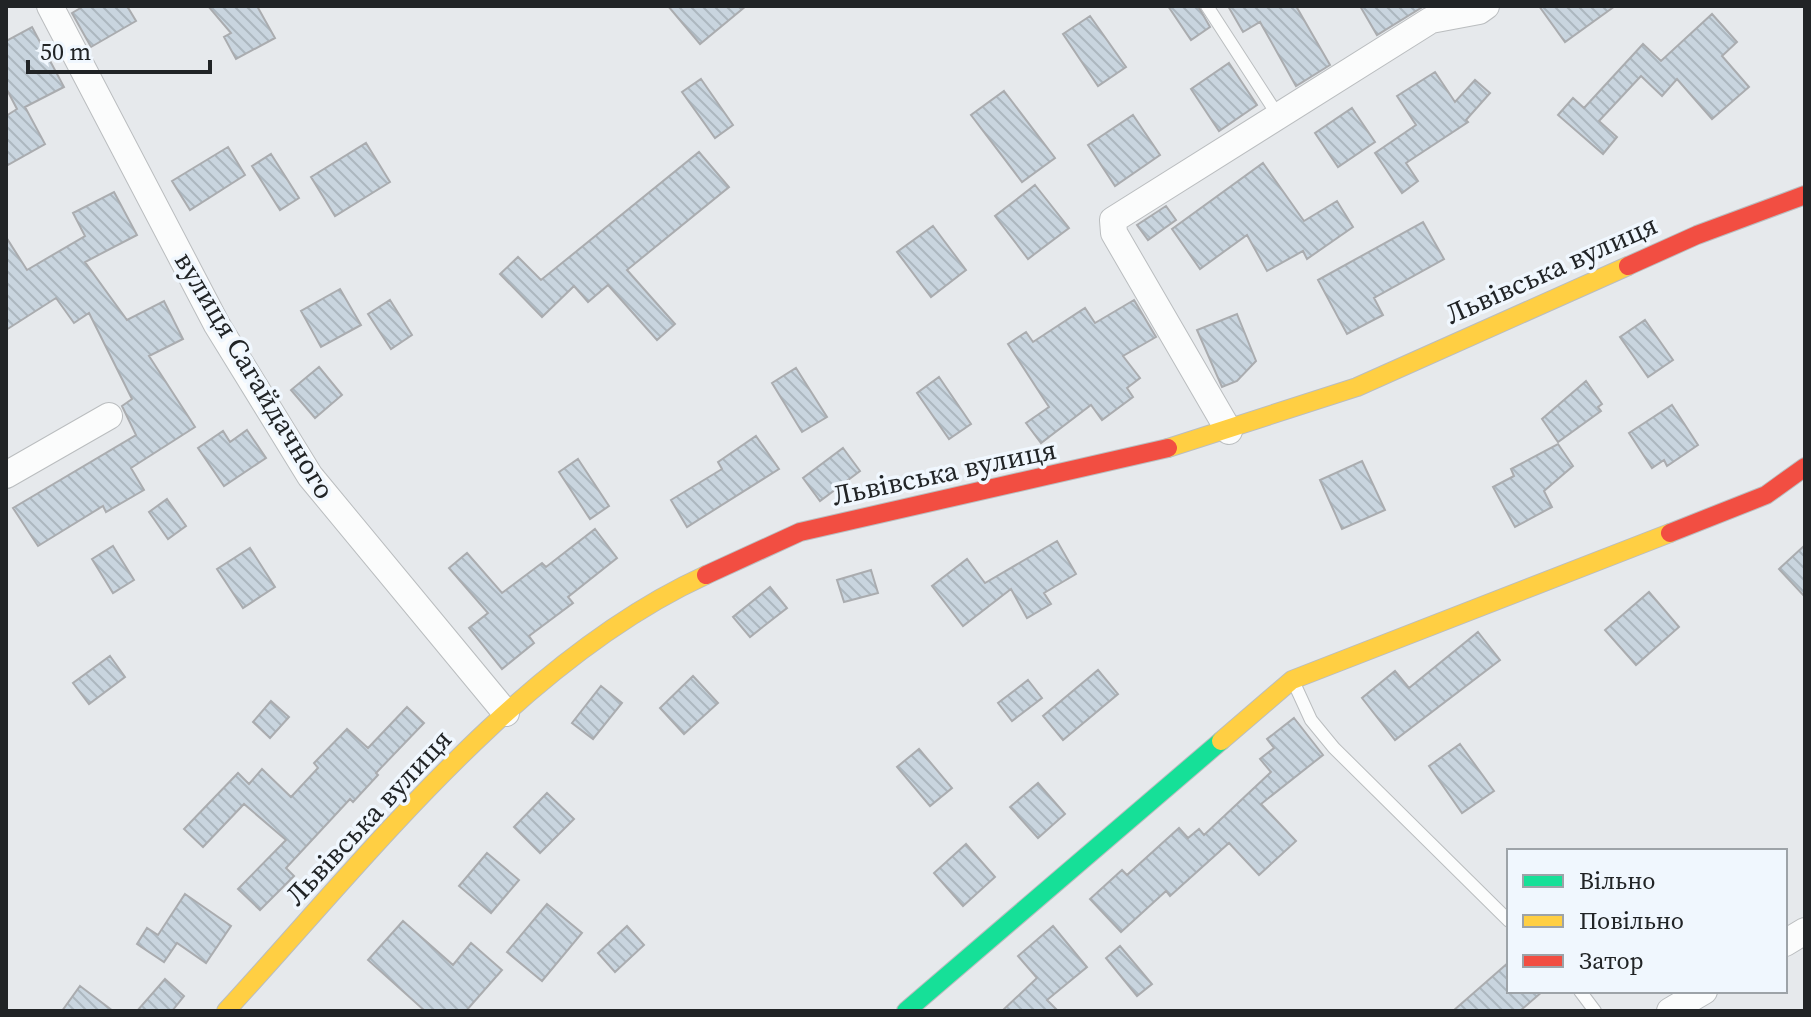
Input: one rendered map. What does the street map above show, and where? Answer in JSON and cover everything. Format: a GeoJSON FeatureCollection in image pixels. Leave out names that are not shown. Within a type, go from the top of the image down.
{"type":"FeatureCollection","features":[{"type":"Feature","properties":{"kind":"main road","name":"Львівська вулиця"},"geometry":{"type":"LineString","coordinates":[[226,1011],[408,812],[506,713],[583,648],[660,596],[800,532],[1114,463],[1229,431],[1357,387],[1697,235],[1805,195]]}},
{"type":"Feature","properties":{"kind":"main road"},"geometry":{"type":"LineString","coordinates":[[906,1011],[1292,680],[1766,495],[1805,467]]}},
{"type":"Feature","properties":{"kind":"street","name":"вулиця Сагайдачного"},"geometry":{"type":"LineString","coordinates":[[50,6],[217,325],[310,476],[506,713]]}},
{"type":"Feature","properties":{"kind":"street"},"geometry":{"type":"LineString","coordinates":[[1229,431],[1114,233],[1113,220],[1277,114],[1431,20],[1479,11],[1486,6]]}},
{"type":"Feature","properties":{"kind":"street"},"geometry":{"type":"LineString","coordinates":[[6,475],[109,416]]}},
{"type":"Feature","properties":{"kind":"street"},"geometry":{"type":"LineString","coordinates":[[1787,942],[1805,931]]}},
{"type":"Feature","properties":{"kind":"street"},"geometry":{"type":"LineString","coordinates":[[1670,1011],[1701,993]]}},
{"type":"Feature","properties":{"kind":"lane"},"geometry":{"type":"LineString","coordinates":[[1207,6],[1277,114]]}},
{"type":"Feature","properties":{"kind":"lane"},"geometry":{"type":"LineString","coordinates":[[1292,680],[1311,720],[1334,748],[1507,919]]}},
{"type":"Feature","properties":{"kind":"lane"},"geometry":{"type":"LineString","coordinates":[[1582,993],[1595,1011]]}},
{"type":"Feature","properties":{"kind":"building"},"geometry":{"type":"Polygon","coordinates":[[[84,6],[127,6],[136,21],[91,47],[72,13],[84,6]]]}},
{"type":"Feature","properties":{"kind":"building"},"geometry":{"type":"Polygon","coordinates":[[[208,6],[257,6],[275,38],[236,59],[224,37],[231,33],[208,6]]]}},
{"type":"Feature","properties":{"kind":"building"},"geometry":{"type":"Polygon","coordinates":[[[668,6],[746,6],[700,44],[668,6]]]}},
{"type":"Feature","properties":{"kind":"building"},"geometry":{"type":"Polygon","coordinates":[[[1168,6],[1198,6],[1210,27],[1191,40],[1168,6]]]}},
{"type":"Feature","properties":{"kind":"building"},"geometry":{"type":"Polygon","coordinates":[[[1228,6],[1296,6],[1330,65],[1296,86],[1260,22],[1243,32],[1228,6]]]}},
{"type":"Feature","properties":{"kind":"building"},"geometry":{"type":"Polygon","coordinates":[[[1360,6],[1424,6],[1377,35],[1360,6]]]}},
{"type":"Feature","properties":{"kind":"building"},"geometry":{"type":"Polygon","coordinates":[[[1539,6],[1615,6],[1565,42],[1539,6]]]}},
{"type":"Feature","properties":{"kind":"building"},"geometry":{"type":"Polygon","coordinates":[[[1712,14],[1737,42],[1722,56],[1749,87],[1712,119],[1677,79],[1662,96],[1641,76],[1599,121],[1617,137],[1603,154],[1558,115],[1573,98],[1584,108],[1643,44],[1661,61],[1712,14]]]}},
{"type":"Feature","properties":{"kind":"building"},"geometry":{"type":"Polygon","coordinates":[[[1090,16],[1126,67],[1098,86],[1063,34],[1090,16]]]}},
{"type":"Feature","properties":{"kind":"building"},"geometry":{"type":"Polygon","coordinates":[[[32,27],[64,87],[25,107],[45,144],[6,166],[6,116],[17,109],[6,88],[6,41],[32,27]]]}},
{"type":"Feature","properties":{"kind":"building"},"geometry":{"type":"Polygon","coordinates":[[[1229,63],[1257,105],[1219,131],[1191,89],[1229,63]]]}},
{"type":"Feature","properties":{"kind":"building"},"geometry":{"type":"Polygon","coordinates":[[[1435,72],[1455,102],[1475,80],[1490,93],[1466,120],[1468,122],[1406,163],[1418,181],[1402,193],[1375,153],[1416,125],[1397,96],[1435,72]]]}},
{"type":"Feature","properties":{"kind":"building"},"geometry":{"type":"Polygon","coordinates":[[[701,79],[733,125],[715,138],[682,92],[701,79]]]}},
{"type":"Feature","properties":{"kind":"building"},"geometry":{"type":"Polygon","coordinates":[[[1004,91],[1055,158],[1022,182],[971,115],[1004,91]]]}},
{"type":"Feature","properties":{"kind":"building"},"geometry":{"type":"Polygon","coordinates":[[[1352,108],[1375,142],[1338,167],[1315,133],[1352,108]]]}},
{"type":"Feature","properties":{"kind":"building"},"geometry":{"type":"Polygon","coordinates":[[[1133,115],[1160,155],[1115,186],[1088,145],[1133,115]]]}},
{"type":"Feature","properties":{"kind":"building"},"geometry":{"type":"Polygon","coordinates":[[[366,143],[390,182],[335,216],[311,177],[366,143]]]}},
{"type":"Feature","properties":{"kind":"building"},"geometry":{"type":"Polygon","coordinates":[[[228,147],[245,175],[190,210],[172,181],[228,147]]]}},
{"type":"Feature","properties":{"kind":"building"},"geometry":{"type":"Polygon","coordinates":[[[699,152],[729,187],[627,270],[675,324],[657,340],[608,285],[588,302],[574,286],[542,317],[500,274],[518,257],[541,280],[699,152]]]}},
{"type":"Feature","properties":{"kind":"building"},"geometry":{"type":"Polygon","coordinates":[[[271,154],[299,198],[280,210],[252,166],[271,154]]]}},
{"type":"Feature","properties":{"kind":"building"},"geometry":{"type":"Polygon","coordinates":[[[1263,163],[1304,221],[1337,201],[1353,227],[1307,259],[1303,251],[1267,271],[1247,235],[1200,269],[1172,229],[1263,163]]]}},
{"type":"Feature","properties":{"kind":"building"},"geometry":{"type":"Polygon","coordinates":[[[1035,185],[1069,228],[1028,259],[995,216],[1035,185]]]}},
{"type":"Feature","properties":{"kind":"building"},"geometry":{"type":"Polygon","coordinates":[[[114,192],[137,235],[85,262],[127,320],[164,301],[183,339],[149,356],[195,427],[131,468],[144,490],[106,512],[103,506],[38,546],[13,508],[136,435],[122,406],[132,399],[89,313],[74,323],[56,298],[6,330],[6,237],[27,270],[85,236],[73,213],[114,192]]]}},
{"type":"Feature","properties":{"kind":"building"},"geometry":{"type":"Polygon","coordinates":[[[1166,206],[1176,220],[1148,240],[1137,225],[1166,206]]]}},
{"type":"Feature","properties":{"kind":"building"},"geometry":{"type":"Polygon","coordinates":[[[1423,222],[1444,259],[1374,298],[1383,315],[1347,334],[1318,280],[1423,222]]]}},
{"type":"Feature","properties":{"kind":"building"},"geometry":{"type":"Polygon","coordinates":[[[933,226],[966,270],[931,297],[897,252],[933,226]]]}},
{"type":"Feature","properties":{"kind":"building"},"geometry":{"type":"Polygon","coordinates":[[[340,289],[361,325],[321,347],[301,311],[340,289]]]}},
{"type":"Feature","properties":{"kind":"building"},"geometry":{"type":"Polygon","coordinates":[[[390,300],[412,335],[391,349],[368,314],[390,300]]]}},
{"type":"Feature","properties":{"kind":"building"},"geometry":{"type":"Polygon","coordinates":[[[1134,300],[1156,337],[1123,356],[1140,378],[1127,388],[1133,397],[1102,420],[1091,405],[1041,443],[1026,423],[1049,407],[1008,344],[1026,332],[1033,342],[1085,308],[1095,323],[1134,300]]]}},
{"type":"Feature","properties":{"kind":"building"},"geometry":{"type":"Polygon","coordinates":[[[1237,314],[1256,361],[1237,381],[1222,387],[1197,330],[1237,314]]]}},
{"type":"Feature","properties":{"kind":"building"},"geometry":{"type":"Polygon","coordinates":[[[1645,320],[1673,360],[1648,377],[1620,337],[1645,320]]]}},
{"type":"Feature","properties":{"kind":"building"},"geometry":{"type":"Polygon","coordinates":[[[319,367],[342,395],[315,418],[291,390],[319,367]]]}},
{"type":"Feature","properties":{"kind":"building"},"geometry":{"type":"Polygon","coordinates":[[[796,368],[827,417],[802,432],[772,383],[796,368]]]}},
{"type":"Feature","properties":{"kind":"building"},"geometry":{"type":"Polygon","coordinates":[[[939,377],[971,424],[949,439],[917,393],[939,377]]]}},
{"type":"Feature","properties":{"kind":"building"},"geometry":{"type":"Polygon","coordinates":[[[1586,381],[1602,404],[1598,407],[1601,411],[1558,442],[1542,419],[1586,381]]]}},
{"type":"Feature","properties":{"kind":"building"},"geometry":{"type":"Polygon","coordinates":[[[1672,405],[1698,445],[1667,466],[1664,460],[1652,468],[1629,433],[1672,405]]]}},
{"type":"Feature","properties":{"kind":"building"},"geometry":{"type":"Polygon","coordinates":[[[247,430],[266,458],[224,486],[198,448],[223,431],[230,442],[247,430]]]}},
{"type":"Feature","properties":{"kind":"building"},"geometry":{"type":"Polygon","coordinates":[[[756,436],[779,469],[687,527],[671,500],[722,469],[718,462],[756,436]]]}},
{"type":"Feature","properties":{"kind":"building"},"geometry":{"type":"Polygon","coordinates":[[[1558,444],[1573,466],[1544,491],[1552,507],[1515,527],[1493,487],[1514,476],[1511,469],[1558,444]]]}},
{"type":"Feature","properties":{"kind":"building"},"geometry":{"type":"Polygon","coordinates":[[[843,448],[860,471],[820,501],[803,478],[843,448]]]}},
{"type":"Feature","properties":{"kind":"building"},"geometry":{"type":"Polygon","coordinates":[[[578,459],[609,506],[590,519],[559,472],[578,459]]]}},
{"type":"Feature","properties":{"kind":"building"},"geometry":{"type":"Polygon","coordinates":[[[1362,461],[1385,510],[1342,529],[1320,480],[1362,461]]]}},
{"type":"Feature","properties":{"kind":"building"},"geometry":{"type":"Polygon","coordinates":[[[167,499],[186,526],[168,539],[149,512],[167,499]]]}},
{"type":"Feature","properties":{"kind":"building"},"geometry":{"type":"Polygon","coordinates":[[[595,529],[617,558],[568,597],[573,603],[529,636],[534,643],[502,669],[469,628],[488,613],[449,568],[467,553],[502,593],[542,563],[546,567],[595,529]]]}},
{"type":"Feature","properties":{"kind":"building"},"geometry":{"type":"Polygon","coordinates":[[[1057,541],[1076,574],[1044,593],[1051,604],[1027,618],[1011,589],[963,626],[932,586],[967,559],[985,583],[1057,541]]]}},
{"type":"Feature","properties":{"kind":"building"},"geometry":{"type":"Polygon","coordinates":[[[1805,545],[1805,597],[1779,569],[1805,545]]]}},
{"type":"Feature","properties":{"kind":"building"},"geometry":{"type":"Polygon","coordinates":[[[113,546],[134,580],[113,593],[92,559],[113,546]]]}},
{"type":"Feature","properties":{"kind":"building"},"geometry":{"type":"Polygon","coordinates":[[[250,548],[275,587],[243,608],[217,569],[250,548]]]}},
{"type":"Feature","properties":{"kind":"building"},"geometry":{"type":"Polygon","coordinates":[[[871,570],[878,593],[844,602],[837,580],[871,570]]]}},
{"type":"Feature","properties":{"kind":"building"},"geometry":{"type":"Polygon","coordinates":[[[770,587],[787,608],[750,637],[733,617],[770,587]]]}},
{"type":"Feature","properties":{"kind":"building"},"geometry":{"type":"Polygon","coordinates":[[[1649,592],[1679,627],[1636,665],[1605,630],[1649,592]]]}},
{"type":"Feature","properties":{"kind":"building"},"geometry":{"type":"Polygon","coordinates":[[[1478,632],[1500,660],[1395,740],[1362,698],[1395,671],[1409,688],[1478,632]]]}},
{"type":"Feature","properties":{"kind":"building"},"geometry":{"type":"Polygon","coordinates":[[[110,656],[125,677],[89,704],[73,683],[110,656]]]}},
{"type":"Feature","properties":{"kind":"building"},"geometry":{"type":"Polygon","coordinates":[[[1098,670],[1118,694],[1063,740],[1043,716],[1098,670]]]}},
{"type":"Feature","properties":{"kind":"building"},"geometry":{"type":"Polygon","coordinates":[[[693,676],[718,703],[684,734],[660,708],[693,676]]]}},
{"type":"Feature","properties":{"kind":"building"},"geometry":{"type":"Polygon","coordinates":[[[1028,680],[1042,698],[1012,721],[998,703],[1028,680]]]}},
{"type":"Feature","properties":{"kind":"building"},"geometry":{"type":"Polygon","coordinates":[[[601,686],[622,703],[593,739],[572,723],[601,686]]]}},
{"type":"Feature","properties":{"kind":"building"},"geometry":{"type":"Polygon","coordinates":[[[271,701],[289,717],[270,738],[253,722],[271,701]]]}},
{"type":"Feature","properties":{"kind":"building"},"geometry":{"type":"Polygon","coordinates":[[[407,707],[424,723],[353,802],[350,799],[286,868],[294,876],[260,910],[238,889],[286,840],[244,804],[203,847],[184,829],[238,773],[249,784],[262,769],[291,797],[318,768],[314,763],[347,729],[368,748],[407,707]]]}},
{"type":"Feature","properties":{"kind":"building"},"geometry":{"type":"Polygon","coordinates":[[[1294,718],[1323,755],[1261,804],[1296,841],[1259,875],[1229,843],[1170,896],[1166,891],[1121,932],[1090,899],[1122,870],[1127,875],[1179,828],[1188,838],[1199,829],[1204,835],[1271,772],[1260,759],[1274,748],[1267,739],[1294,718]]]}},
{"type":"Feature","properties":{"kind":"building"},"geometry":{"type":"Polygon","coordinates":[[[1460,744],[1494,791],[1462,813],[1429,766],[1460,744]]]}},
{"type":"Feature","properties":{"kind":"building"},"geometry":{"type":"Polygon","coordinates":[[[919,749],[952,788],[930,806],[897,767],[919,749]]]}},
{"type":"Feature","properties":{"kind":"building"},"geometry":{"type":"Polygon","coordinates":[[[1038,783],[1065,814],[1038,838],[1010,807],[1038,783]]]}},
{"type":"Feature","properties":{"kind":"building"},"geometry":{"type":"Polygon","coordinates":[[[547,793],[574,819],[540,853],[514,827],[547,793]]]}},
{"type":"Feature","properties":{"kind":"building"},"geometry":{"type":"Polygon","coordinates":[[[966,844],[995,877],[963,906],[934,873],[966,844]]]}},
{"type":"Feature","properties":{"kind":"building"},"geometry":{"type":"Polygon","coordinates":[[[487,853],[519,880],[491,913],[459,886],[487,853]]]}},
{"type":"Feature","properties":{"kind":"building"},"geometry":{"type":"Polygon","coordinates":[[[185,894],[231,926],[206,963],[177,943],[164,962],[137,944],[147,928],[158,935],[185,894]]]}},
{"type":"Feature","properties":{"kind":"building"},"geometry":{"type":"Polygon","coordinates":[[[547,904],[582,933],[542,981],[507,952],[547,904]]]}},
{"type":"Feature","properties":{"kind":"building"},"geometry":{"type":"Polygon","coordinates":[[[403,921],[453,965],[471,943],[502,970],[466,1011],[425,1011],[368,960],[403,921]]]}},
{"type":"Feature","properties":{"kind":"building"},"geometry":{"type":"Polygon","coordinates":[[[627,926],[644,945],[615,972],[598,953],[627,926]]]}},
{"type":"Feature","properties":{"kind":"building"},"geometry":{"type":"Polygon","coordinates":[[[1053,926],[1087,967],[1047,1000],[1058,1011],[1002,1011],[1037,978],[1018,956],[1053,926]]]}},
{"type":"Feature","properties":{"kind":"building"},"geometry":{"type":"Polygon","coordinates":[[[1120,946],[1152,984],[1137,996],[1106,958],[1120,946]]]}},
{"type":"Feature","properties":{"kind":"building"},"geometry":{"type":"Polygon","coordinates":[[[1507,964],[1507,993],[1541,993],[1520,1011],[1453,1011],[1507,964]]]}},
{"type":"Feature","properties":{"kind":"building"},"geometry":{"type":"Polygon","coordinates":[[[165,979],[184,996],[172,1011],[137,1011],[165,979]]]}},
{"type":"Feature","properties":{"kind":"building"},"geometry":{"type":"Polygon","coordinates":[[[80,986],[113,1011],[62,1011],[80,986]]]}},
{"type":"Feature","properties":{"kind":"traffic: fast"},"geometry":{"type":"LineString","coordinates":[[906,1011],[1221,741]]}},
{"type":"Feature","properties":{"kind":"traffic: slow"},"geometry":{"type":"LineString","coordinates":[[1168,448],[1357,387],[1628,266]]}},
{"type":"Feature","properties":{"kind":"traffic: slow"},"geometry":{"type":"LineString","coordinates":[[1221,741],[1292,680],[1670,533]]}},
{"type":"Feature","properties":{"kind":"traffic: slow"},"geometry":{"type":"LineString","coordinates":[[226,1011],[389,830],[508,711],[572,658],[637,612],[706,575]]}},
{"type":"Feature","properties":{"kind":"traffic: jam"},"geometry":{"type":"LineString","coordinates":[[1628,266],[1697,235],[1805,195]]}},
{"type":"Feature","properties":{"kind":"traffic: jam"},"geometry":{"type":"LineString","coordinates":[[706,575],[800,532],[1168,448]]}},
{"type":"Feature","properties":{"kind":"traffic: jam"},"geometry":{"type":"LineString","coordinates":[[1670,533],[1766,495],[1805,467]]}}]}
